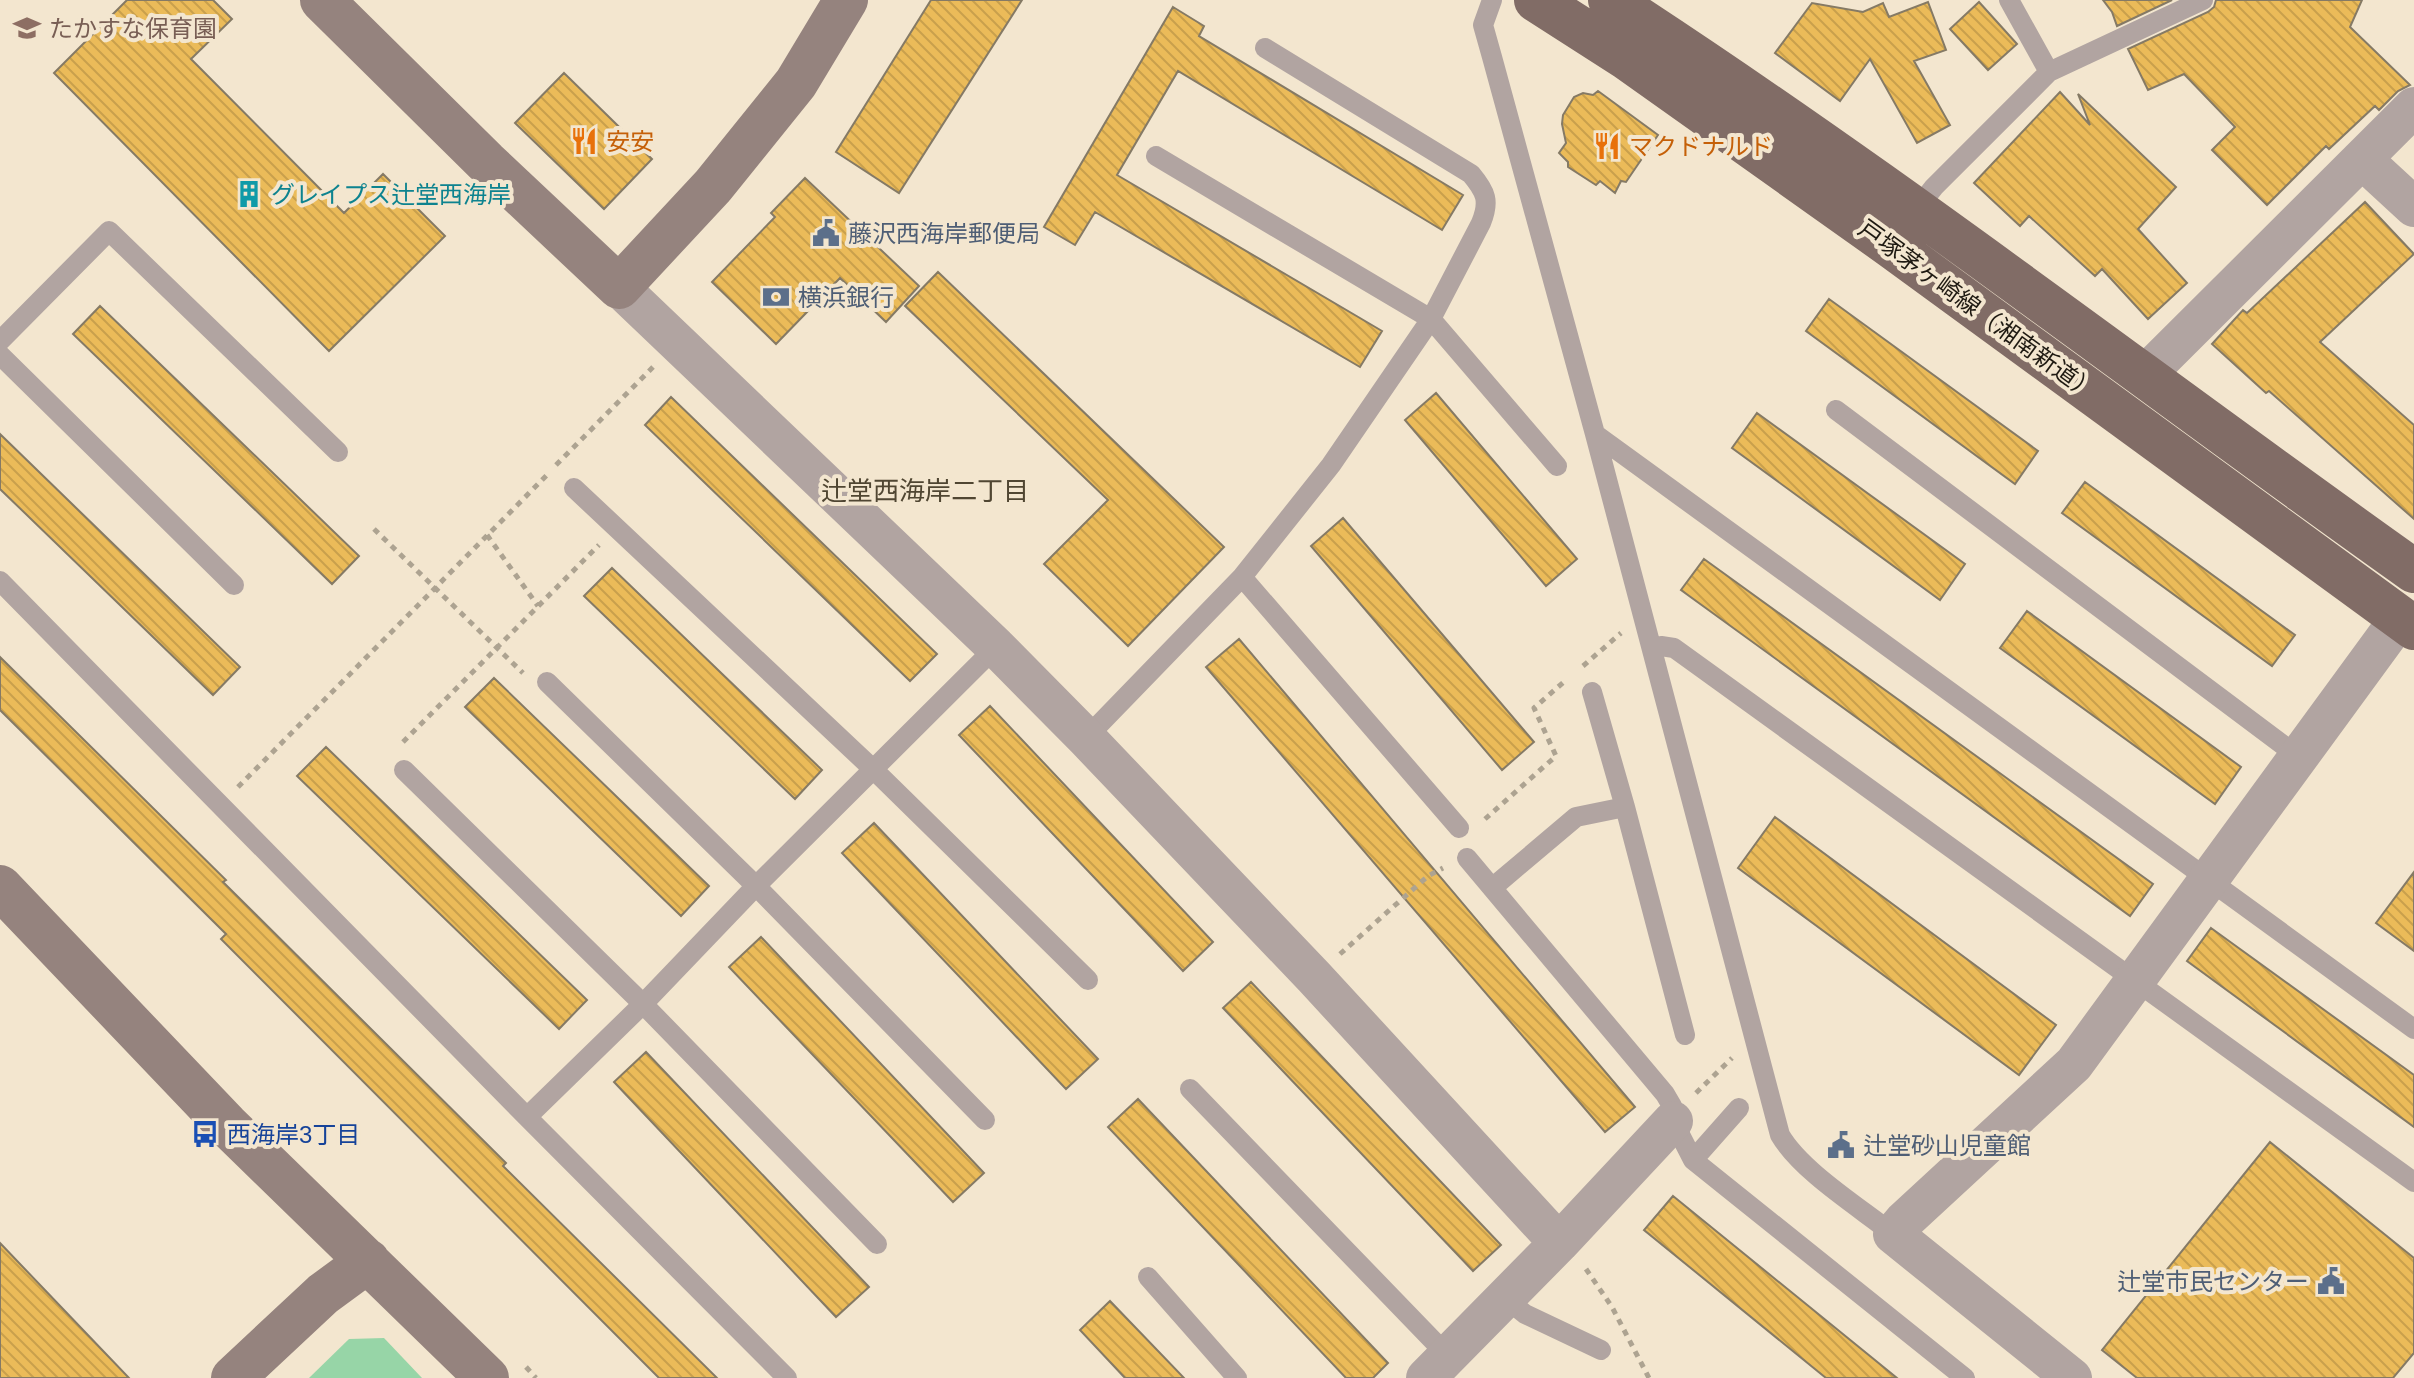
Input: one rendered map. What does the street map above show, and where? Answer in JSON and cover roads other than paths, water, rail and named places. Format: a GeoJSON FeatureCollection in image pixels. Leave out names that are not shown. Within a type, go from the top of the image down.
{"type":"FeatureCollection","features":[{"type":"Feature","properties":{"kind":"main road","name":"戸塚茅ヶ崎線（湘南新道）"},"geometry":{"type":"LineString","coordinates":[[1536,0],[1628,59],[1891,246],[2407,623]]}},
{"type":"Feature","properties":{"kind":"main road","name":"戸塚茅ヶ崎線（湘南新道）"},"geometry":{"type":"LineString","coordinates":[[1610,0],[1729,77],[2146,374],[2414,571]]}},
{"type":"Feature","properties":{"kind":"street"},"geometry":{"type":"LineString","coordinates":[[322,0],[486,162],[996,647],[1314,977],[1571,1254]]}},
{"type":"Feature","properties":{"kind":"street"},"geometry":{"type":"LineString","coordinates":[[619,287],[713,186],[796,83],[846,0]]}},
{"type":"Feature","properties":{"kind":"street"},"geometry":{"type":"LineString","coordinates":[[2146,374],[2414,107]]}},
{"type":"Feature","properties":{"kind":"street"},"geometry":{"type":"LineString","coordinates":[[2363,160],[2414,207]]}},
{"type":"Feature","properties":{"kind":"street"},"geometry":{"type":"LineString","coordinates":[[2072,1378],[1893,1234],[2074,1064],[2299,757],[2407,623]]}},
{"type":"Feature","properties":{"kind":"street"},"geometry":{"type":"LineString","coordinates":[[0,887],[227,1125],[487,1378]]}},
{"type":"Feature","properties":{"kind":"street"},"geometry":{"type":"LineString","coordinates":[[1437,1367],[1505,1298],[1571,1254],[1673,1121]]}},
{"type":"Feature","properties":{"kind":"street"},"geometry":{"type":"LineString","coordinates":[[233,1378],[323,1294],[368,1261]]}},
{"type":"Feature","properties":{"kind":"lane"},"geometry":{"type":"LineString","coordinates":[[1492,0],[1483,25],[1595,434],[1780,1135],[1802,1163],[1893,1234]]}},
{"type":"Feature","properties":{"kind":"lane"},"geometry":{"type":"LineString","coordinates":[[2009,0],[2049,72]]}},
{"type":"Feature","properties":{"kind":"lane"},"geometry":{"type":"LineString","coordinates":[[1916,210],[1934,187],[2049,72],[2203,0]]}},
{"type":"Feature","properties":{"kind":"lane"},"geometry":{"type":"LineString","coordinates":[[1086,738],[1242,577],[1331,465],[1431,319],[1486,209],[1481,186],[1471,174],[1265,48]]}},
{"type":"Feature","properties":{"kind":"lane"},"geometry":{"type":"LineString","coordinates":[[1156,156],[1431,319],[1557,466]]}},
{"type":"Feature","properties":{"kind":"lane"},"geometry":{"type":"LineString","coordinates":[[0,341],[109,231],[338,452]]}},
{"type":"Feature","properties":{"kind":"lane"},"geometry":{"type":"LineString","coordinates":[[0,355],[234,585]]}},
{"type":"Feature","properties":{"kind":"lane"},"geometry":{"type":"LineString","coordinates":[[1836,410],[2299,757]]}},
{"type":"Feature","properties":{"kind":"lane"},"geometry":{"type":"LineString","coordinates":[[1595,434],[2414,1029]]}},
{"type":"Feature","properties":{"kind":"lane"},"geometry":{"type":"LineString","coordinates":[[574,488],[874,770],[1088,980]]}},
{"type":"Feature","properties":{"kind":"lane"},"geometry":{"type":"LineString","coordinates":[[1242,577],[1466,828]]}},
{"type":"Feature","properties":{"kind":"lane"},"geometry":{"type":"LineString","coordinates":[[0,581],[787,1378]]}},
{"type":"Feature","properties":{"kind":"lane"},"geometry":{"type":"LineString","coordinates":[[1661,646],[1674,648],[2414,1182]]}},
{"type":"Feature","properties":{"kind":"lane"},"geometry":{"type":"LineString","coordinates":[[527,1117],[996,647]]}},
{"type":"Feature","properties":{"kind":"lane"},"geometry":{"type":"LineString","coordinates":[[547,682],[756,886],[985,1120]]}},
{"type":"Feature","properties":{"kind":"lane"},"geometry":{"type":"LineString","coordinates":[[1592,692],[1685,1035]]}},
{"type":"Feature","properties":{"kind":"lane"},"geometry":{"type":"LineString","coordinates":[[404,770],[643,1004],[877,1244]]}},
{"type":"Feature","properties":{"kind":"lane"},"geometry":{"type":"LineString","coordinates":[[1492,888],[1576,817],[1625,807]]}},
{"type":"Feature","properties":{"kind":"lane"},"geometry":{"type":"LineString","coordinates":[[1458,861],[1492,888],[1665,1094],[1672,1106],[1673,1121],[1693,1160],[1965,1378]]}},
{"type":"Feature","properties":{"kind":"lane"},"geometry":{"type":"LineString","coordinates":[[1190,1089],[1437,1367]]}},
{"type":"Feature","properties":{"kind":"lane"},"geometry":{"type":"LineString","coordinates":[[1693,1160],[1739,1108]]}},
{"type":"Feature","properties":{"kind":"lane"},"geometry":{"type":"LineString","coordinates":[[1148,1277],[1237,1378]]}},
{"type":"Feature","properties":{"kind":"lane"},"geometry":{"type":"LineString","coordinates":[[1505,1298],[1525,1314],[1601,1350]]}},
{"type":"Feature","properties":{"kind":"place","name":"たかすな保育園"},"geometry":{"type":"Point","coordinates":[27,28]}},
{"type":"Feature","properties":{"kind":"place","name":"安安"},"geometry":{"type":"Point","coordinates":[584,141]}},
{"type":"Feature","properties":{"kind":"place","name":"マクドナルド"},"geometry":{"type":"Point","coordinates":[1607,146]}},
{"type":"Feature","properties":{"kind":"place","name":"グレイプス辻堂西海岸"},"geometry":{"type":"Point","coordinates":[249,194]}},
{"type":"Feature","properties":{"kind":"place","name":"藤沢西海岸郵便局"},"geometry":{"type":"Point","coordinates":[826,233]}},
{"type":"Feature","properties":{"kind":"place","name":"横浜銀行"},"geometry":{"type":"Point","coordinates":[776,297]}},
{"type":"Feature","properties":{"kind":"place","name":"西海岸3丁目"},"geometry":{"type":"Point","coordinates":[205,1134]}},
{"type":"Feature","properties":{"kind":"place","name":"辻堂砂山児童館"},"geometry":{"type":"Point","coordinates":[1841,1145]}},
{"type":"Feature","properties":{"kind":"place","name":"辻堂市民センター"},"geometry":{"type":"Point","coordinates":[2331,1281]}},
{"type":"Feature","properties":{"kind":"district","name":"辻堂西海岸二丁目"},"geometry":{"type":"Point","coordinates":[925,491]}}]}
